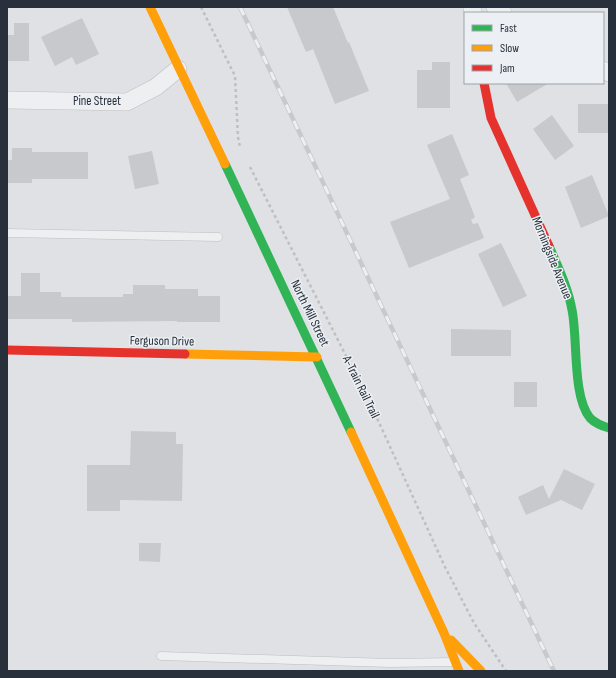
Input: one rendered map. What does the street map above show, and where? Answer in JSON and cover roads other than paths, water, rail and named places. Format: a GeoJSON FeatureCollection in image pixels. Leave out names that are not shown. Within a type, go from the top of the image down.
{"type":"FeatureCollection","features":[{"type":"Feature","properties":{"kind":"main road","name":"North Mill Street"},"geometry":{"type":"LineString","coordinates":[[150,7],[178,69],[317,357],[444,632],[457,667]]}},
{"type":"Feature","properties":{"kind":"main road","name":"Morningside Avenue"},"geometry":{"type":"LineString","coordinates":[[484,84],[491,118],[563,277],[568,292],[574,320],[580,390],[583,403],[587,413],[593,421],[601,426],[609,428]]}},
{"type":"Feature","properties":{"kind":"main road","name":"Ferguson Drive"},"geometry":{"type":"LineString","coordinates":[[7,350],[317,357]]}},
{"type":"Feature","properties":{"kind":"main road","name":"North Mill Street"},"geometry":{"type":"LineString","coordinates":[[444,632],[480,671]]}},
{"type":"Feature","properties":{"kind":"street","name":"Pine Street"},"geometry":{"type":"LineString","coordinates":[[7,100],[127,102],[156,87],[178,69]]}},
{"type":"Feature","properties":{"kind":"lane"},"geometry":{"type":"LineString","coordinates":[[7,233],[218,237]]}},
{"type":"Feature","properties":{"kind":"lane"},"geometry":{"type":"LineString","coordinates":[[161,656],[390,663],[457,667]]}},
{"type":"Feature","properties":{"kind":"railway"},"geometry":{"type":"LineString","coordinates":[[240,7],[554,671]]}}]}
